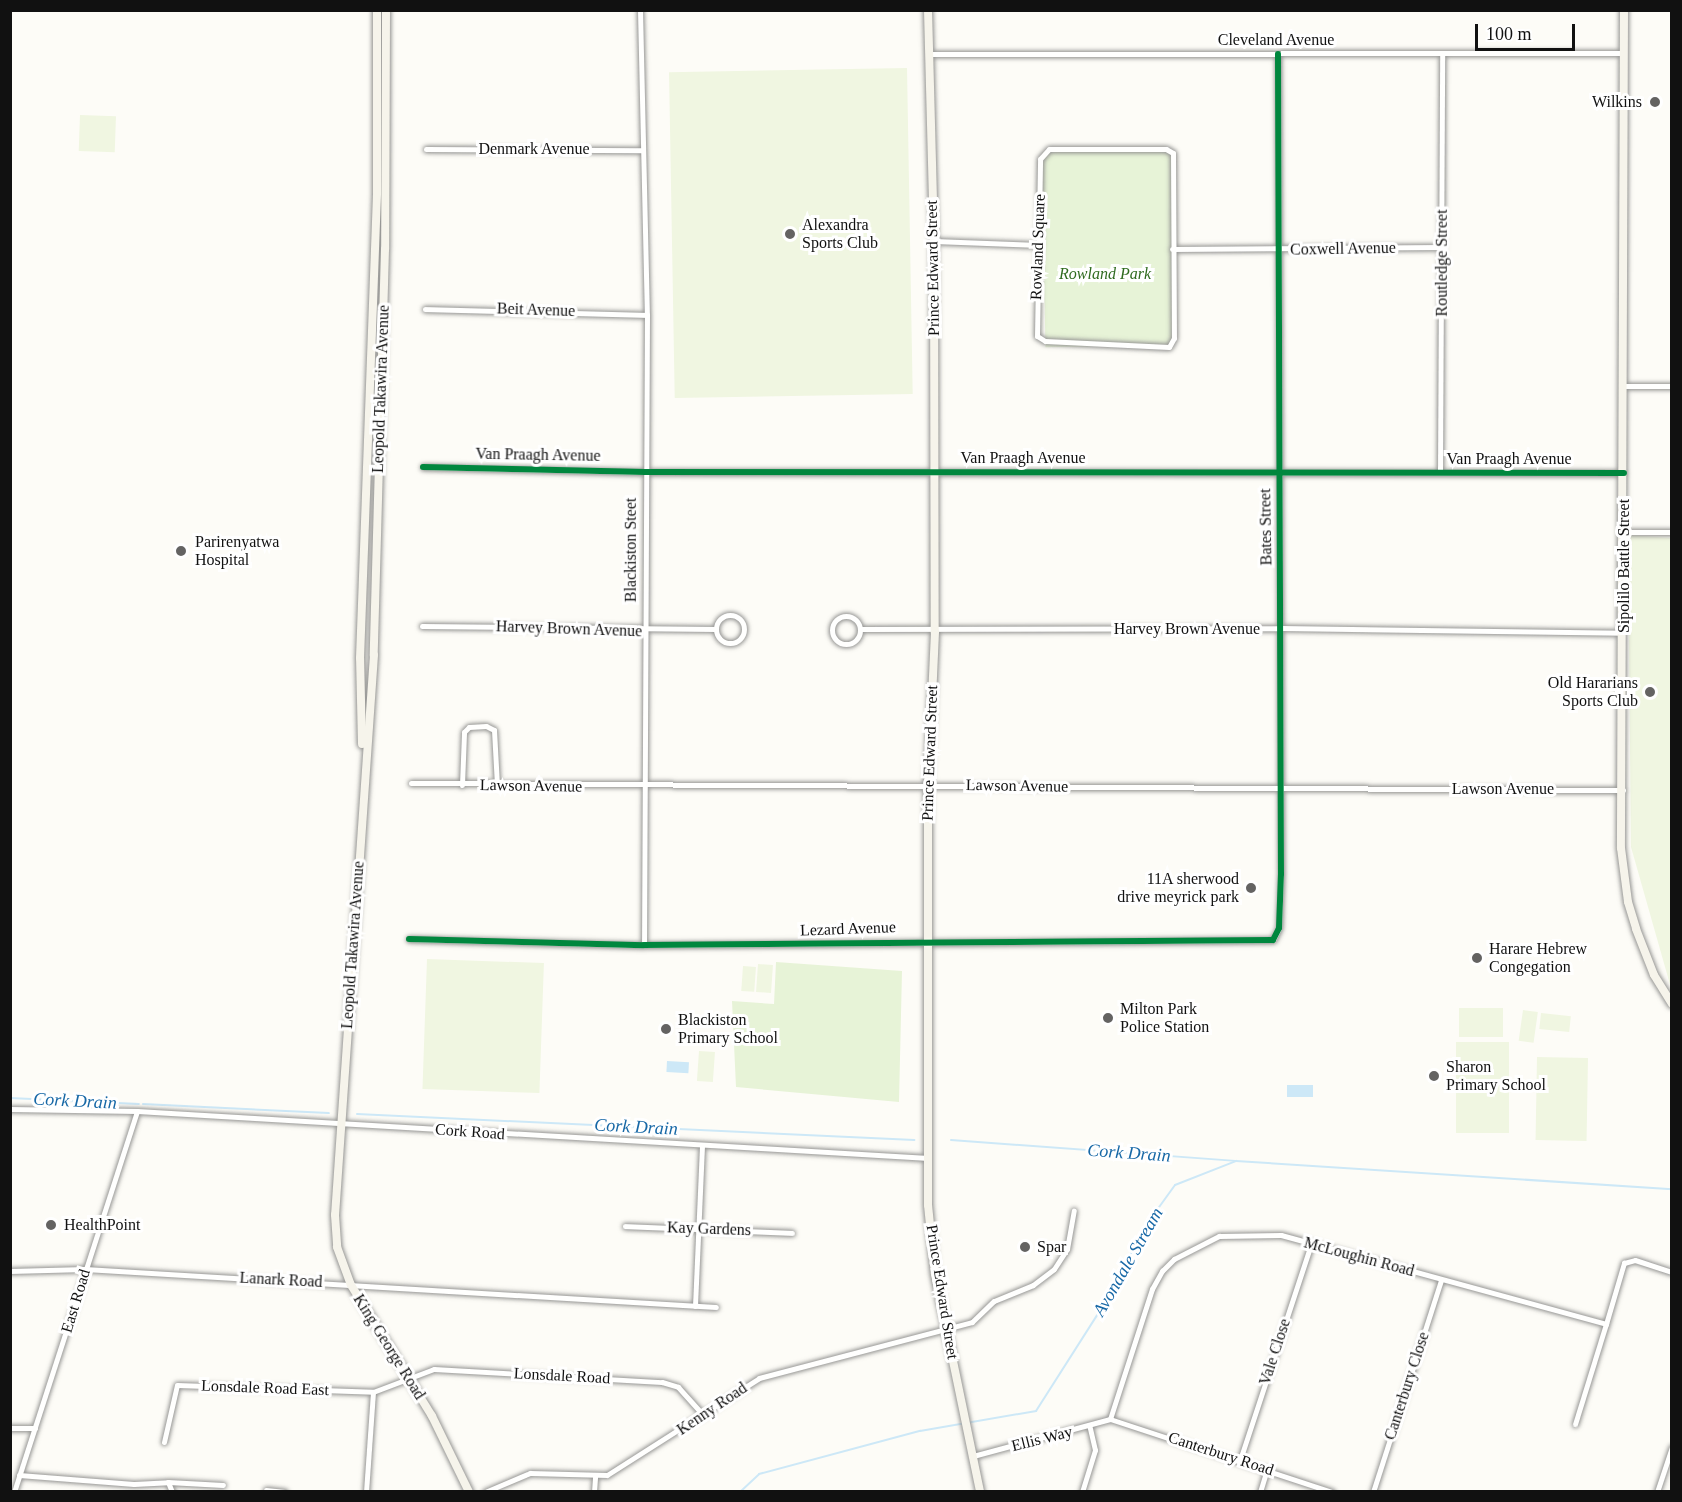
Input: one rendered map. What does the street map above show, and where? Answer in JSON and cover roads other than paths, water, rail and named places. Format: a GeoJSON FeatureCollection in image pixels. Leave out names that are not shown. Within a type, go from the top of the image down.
{"type":"FeatureCollection","features":[{"type":"Feature","properties":{"kind":"main road","name":"Leopold Takawira Avenue"},"geometry":{"type":"LineString","coordinates":[[364,767],[359,678],[377,193],[377,10]]}},
{"type":"Feature","properties":{"kind":"main road","name":"Leopold Takawira Avenue"},"geometry":{"type":"LineString","coordinates":[[340,1124],[364,767],[374,655],[385,249],[386,10]]}},
{"type":"Feature","properties":{"kind":"main road","name":"Prince Edward Street"},"geometry":{"type":"LineString","coordinates":[[928,10],[934,241],[935,632],[928,785],[927,940],[931,1238],[946,1329],[980,1491]]}},
{"type":"Feature","properties":{"kind":"main road","name":"Sipolilo Battle Street"},"geometry":{"type":"LineString","coordinates":[[1624,10],[1625,532],[1621,848],[1628,902],[1645,956],[1671,1004]]}},
{"type":"Feature","properties":{"kind":"main road","name":"King George Road"},"geometry":{"type":"LineString","coordinates":[[340,1124],[335,1215],[338,1247],[351,1285],[409,1377],[469,1491]]}},
{"type":"Feature","properties":{"kind":"street","name":"Blackiston Steet"},"geometry":{"type":"LineString","coordinates":[[640,10],[647,315],[644,945]]}},
{"type":"Feature","properties":{"kind":"street","name":"Cleveland Avenue"},"geometry":{"type":"LineString","coordinates":[[928,54],[1624,53]]}},
{"type":"Feature","properties":{"kind":"street","name":"Bates Street"},"geometry":{"type":"LineString","coordinates":[[1278,54],[1277,250],[1281,628],[1279,928]]}},
{"type":"Feature","properties":{"kind":"street","name":"Routledge Street"},"geometry":{"type":"LineString","coordinates":[[1440,472],[1442,54]]}},
{"type":"Feature","properties":{"kind":"street","name":"Denmark Avenue"},"geometry":{"type":"LineString","coordinates":[[426,149],[643,150]]}},
{"type":"Feature","properties":{"kind":"street","name":"Rowland Square"},"geometry":{"type":"LineString","coordinates":[[1167,149],[1174,159],[1172,249],[1174,338],[1172,345],[1165,347],[1038,338],[1035,332],[1040,159],[1044,151],[1167,149]]}},
{"type":"Feature","properties":{"kind":"street"},"geometry":{"type":"LineString","coordinates":[[934,241],[1039,245]]}},
{"type":"Feature","properties":{"kind":"street","name":"Coxwell Avenue"},"geometry":{"type":"LineString","coordinates":[[1172,249],[1442,247]]}},
{"type":"Feature","properties":{"kind":"street","name":"Beit Avenue"},"geometry":{"type":"LineString","coordinates":[[425,309],[647,315]]}},
{"type":"Feature","properties":{"kind":"street"},"geometry":{"type":"LineString","coordinates":[[1623,386],[1671,386]]}},
{"type":"Feature","properties":{"kind":"street","name":"Van Praagh Avenue"},"geometry":{"type":"LineString","coordinates":[[423,466],[645,472],[1624,473]]}},
{"type":"Feature","properties":{"kind":"street"},"geometry":{"type":"LineString","coordinates":[[1625,532],[1671,531]]}},
{"type":"Feature","properties":{"kind":"street","name":"Harvey Brown Avenue"},"geometry":{"type":"LineString","coordinates":[[732,616],[740,620],[744,629],[738,640],[730,643],[722,641],[716,629],[719,621],[732,616]]}},
{"type":"Feature","properties":{"kind":"street","name":"Harvey Brown Avenue"},"geometry":{"type":"LineString","coordinates":[[843,616],[856,620],[860,629],[854,640],[846,643],[835,638],[832,629],[843,616]]}},
{"type":"Feature","properties":{"kind":"street","name":"Harvey Brown Avenue"},"geometry":{"type":"LineString","coordinates":[[422,626],[645,631],[716,629]]}},
{"type":"Feature","properties":{"kind":"street","name":"Harvey Brown Avenue"},"geometry":{"type":"LineString","coordinates":[[860,629],[935,632],[1281,628],[1623,633]]}},
{"type":"Feature","properties":{"kind":"street"},"geometry":{"type":"LineString","coordinates":[[462,784],[464,732],[470,727],[486,726],[494,730],[497,785]]}},
{"type":"Feature","properties":{"kind":"street","name":"Lawson Avenue"},"geometry":{"type":"LineString","coordinates":[[411,783],[644,787],[928,785],[1623,790]]}},
{"type":"Feature","properties":{"kind":"street","name":"Lezard Avenue"},"geometry":{"type":"LineString","coordinates":[[409,939],[644,945],[927,940],[1267,942],[1273,940],[1279,928]]}},
{"type":"Feature","properties":{"kind":"street","name":"Cork Road"},"geometry":{"type":"LineString","coordinates":[[10,1109],[137,1112],[929,1158]]}},
{"type":"Feature","properties":{"kind":"street","name":"East Road"},"geometry":{"type":"LineString","coordinates":[[14,1491],[137,1112]]}},
{"type":"Feature","properties":{"kind":"street"},"geometry":{"type":"LineString","coordinates":[[695,1306],[702,1145]]}},
{"type":"Feature","properties":{"kind":"street","name":"Kenny Road"},"geometry":{"type":"LineString","coordinates":[[485,1491],[530,1473],[595,1476],[616,1472],[759,1378],[972,1322],[994,1301],[1033,1285],[1054,1269],[1067,1249],[1074,1211]]}},
{"type":"Feature","properties":{"kind":"street","name":"Kay Gardens"},"geometry":{"type":"LineString","coordinates":[[625,1226],[792,1233]]}},
{"type":"Feature","properties":{"kind":"street","name":"McLoughin Road"},"geometry":{"type":"LineString","coordinates":[[1110,1419],[1152,1289],[1174,1259],[1220,1236],[1241,1233],[1281,1235],[1606,1324]]}},
{"type":"Feature","properties":{"kind":"street","name":"Vale Close"},"geometry":{"type":"LineString","coordinates":[[1240,1460],[1311,1244]]}},
{"type":"Feature","properties":{"kind":"street"},"geometry":{"type":"LineString","coordinates":[[1575,1424],[1624,1263],[1635,1260],[1671,1272]]}},
{"type":"Feature","properties":{"kind":"street","name":"Lanark Road"},"geometry":{"type":"LineString","coordinates":[[10,1271],[86,1269],[716,1307]]}},
{"type":"Feature","properties":{"kind":"street","name":"Canterbury Close"},"geometry":{"type":"LineString","coordinates":[[1373,1491],[1441,1280]]}},
{"type":"Feature","properties":{"kind":"street","name":"Lonsdale Road"},"geometry":{"type":"LineString","coordinates":[[409,1377],[444,1369],[662,1382],[678,1388],[703,1415]]}},
{"type":"Feature","properties":{"kind":"street","name":"Lonsdale Road East"},"geometry":{"type":"LineString","coordinates":[[164,1442],[177,1385],[373,1392],[409,1377]]}},
{"type":"Feature","properties":{"kind":"street"},"geometry":{"type":"LineString","coordinates":[[366,1491],[373,1392]]}},
{"type":"Feature","properties":{"kind":"street","name":"Ellis Way"},"geometry":{"type":"LineString","coordinates":[[973,1456],[1090,1428],[1110,1419]]}},
{"type":"Feature","properties":{"kind":"street","name":"Canterbury Road"},"geometry":{"type":"LineString","coordinates":[[1110,1419],[1332,1491]]}},
{"type":"Feature","properties":{"kind":"street"},"geometry":{"type":"LineString","coordinates":[[10,1428],[35,1428]]}},
{"type":"Feature","properties":{"kind":"street"},"geometry":{"type":"LineString","coordinates":[[1082,1491],[1095,1450],[1090,1428]]}},
{"type":"Feature","properties":{"kind":"street"},"geometry":{"type":"LineString","coordinates":[[1657,1491],[1671,1447]]}},
{"type":"Feature","properties":{"kind":"street"},"geometry":{"type":"LineString","coordinates":[[1260,1491],[1268,1469]]}},
{"type":"Feature","properties":{"kind":"street"},"geometry":{"type":"LineString","coordinates":[[19,1474],[134,1484],[168,1482],[223,1485]]}},
{"type":"Feature","properties":{"kind":"street"},"geometry":{"type":"LineString","coordinates":[[594,1491],[595,1476]]}},
{"type":"Feature","properties":{"kind":"street"},"geometry":{"type":"LineString","coordinates":[[168,1482],[172,1491]]}},
{"type":"Feature","properties":{"kind":"street"},"geometry":{"type":"LineString","coordinates":[[266,1490],[285,1491]]}},
{"type":"Feature","properties":{"kind":"water"},"geometry":{"type":"Polygon","coordinates":[[[667,1061],[689,1062],[688,1073],[666,1072],[667,1061]]]}},
{"type":"Feature","properties":{"kind":"water"},"geometry":{"type":"Polygon","coordinates":[[[1287,1085],[1313,1085],[1313,1097],[1287,1097],[1287,1085]]]}},
{"type":"Feature","properties":{"kind":"waterway","name":"Cork Drain"},"geometry":{"type":"LineString","coordinates":[[10,1098],[139,1104]]}},
{"type":"Feature","properties":{"kind":"waterway","name":"Cork Drain"},"geometry":{"type":"LineString","coordinates":[[143,1104],[329,1113]]}},
{"type":"Feature","properties":{"kind":"waterway","name":"Cork Drain"},"geometry":{"type":"LineString","coordinates":[[357,1114],[914,1140]]}},
{"type":"Feature","properties":{"kind":"waterway","name":"Cork Drain"},"geometry":{"type":"LineString","coordinates":[[951,1140],[1235,1161]]}},
{"type":"Feature","properties":{"kind":"waterway","name":"Avondale Stream"},"geometry":{"type":"LineString","coordinates":[[740,1492],[759,1474],[920,1431],[1036,1411],[1110,1295],[1144,1228],[1175,1185],[1236,1161],[1672,1189]]}},
{"type":"Feature","properties":{"kind":"place","name":"Wilkins"},"geometry":{"type":"Point","coordinates":[1655,102]}},
{"type":"Feature","properties":{"kind":"place","name":"Alexandra Sports Club"},"geometry":{"type":"Point","coordinates":[790,234]}},
{"type":"Feature","properties":{"kind":"place","name":"Parirenyatwa Hospital"},"geometry":{"type":"Point","coordinates":[181,551]}},
{"type":"Feature","properties":{"kind":"place","name":"Old Hararians Sports Club"},"geometry":{"type":"Point","coordinates":[1650,692]}},
{"type":"Feature","properties":{"kind":"place","name":"11A sherwood drive meyrick park"},"geometry":{"type":"Point","coordinates":[1251,888]}},
{"type":"Feature","properties":{"kind":"place","name":"Harare Hebrew Congegation"},"geometry":{"type":"Point","coordinates":[1477,958]}},
{"type":"Feature","properties":{"kind":"place","name":"Milton Park Police Station"},"geometry":{"type":"Point","coordinates":[1108,1018]}},
{"type":"Feature","properties":{"kind":"place","name":"Blackiston Primary School"},"geometry":{"type":"Point","coordinates":[666,1029]}},
{"type":"Feature","properties":{"kind":"place","name":"Sharon Primary School"},"geometry":{"type":"Point","coordinates":[1434,1076]}},
{"type":"Feature","properties":{"kind":"place","name":"HealthPoint"},"geometry":{"type":"Point","coordinates":[51,1225]}},
{"type":"Feature","properties":{"kind":"place","name":"Spar"},"geometry":{"type":"Point","coordinates":[1025,1247]}},
{"type":"Feature","properties":{"kind":"park label","name":"Rowland Park"},"geometry":{"type":"Point","coordinates":[1105,274]}}]}
